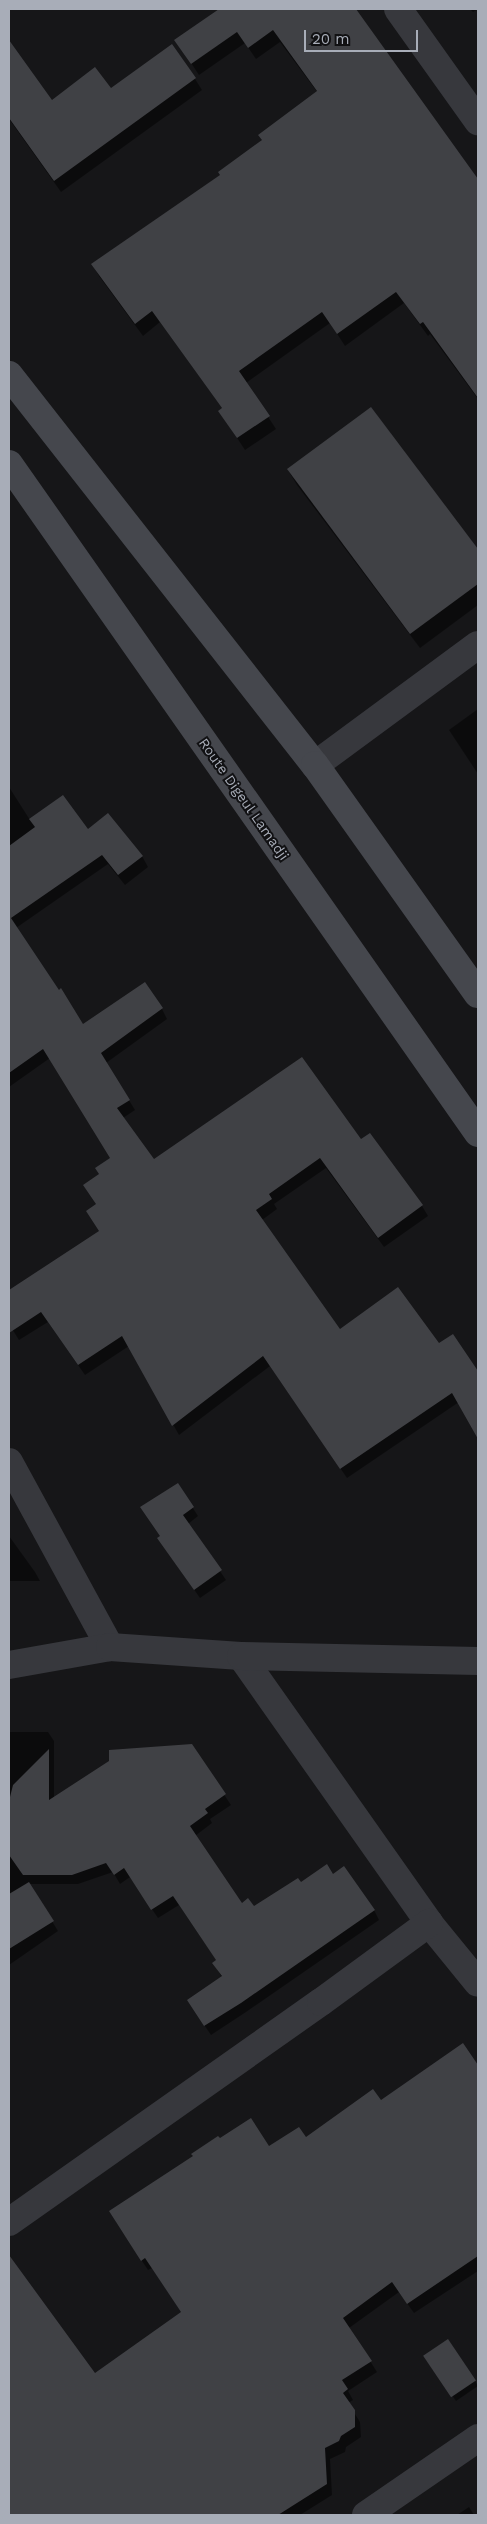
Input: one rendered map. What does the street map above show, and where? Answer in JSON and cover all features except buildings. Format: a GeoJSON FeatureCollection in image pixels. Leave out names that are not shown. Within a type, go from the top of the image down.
{"type":"FeatureCollection","features":[{"type":"Feature","properties":{"kind":"main road"},"geometry":{"type":"LineString","coordinates":[[9,375],[315,765],[478,994]]}},
{"type":"Feature","properties":{"kind":"main road","name":"Route Digeul Lamadji"},"geometry":{"type":"LineString","coordinates":[[9,464],[478,1133]]}},
{"type":"Feature","properties":{"kind":"street"},"geometry":{"type":"LineString","coordinates":[[398,9],[478,121]]}},
{"type":"Feature","properties":{"kind":"street"},"geometry":{"type":"LineString","coordinates":[[315,765],[478,645]]}},
{"type":"Feature","properties":{"kind":"street"},"geometry":{"type":"LineString","coordinates":[[9,1462],[110,1647]]}},
{"type":"Feature","properties":{"kind":"street"},"geometry":{"type":"LineString","coordinates":[[9,1665],[110,1647],[242,1656],[478,1661]]}},
{"type":"Feature","properties":{"kind":"street"},"geometry":{"type":"LineString","coordinates":[[242,1656],[429,1924],[478,1983]]}},
{"type":"Feature","properties":{"kind":"street"},"geometry":{"type":"LineString","coordinates":[[9,2222],[429,1924]]}},
{"type":"Feature","properties":{"kind":"street"},"geometry":{"type":"LineString","coordinates":[[366,2515],[478,2438]]}}]}
